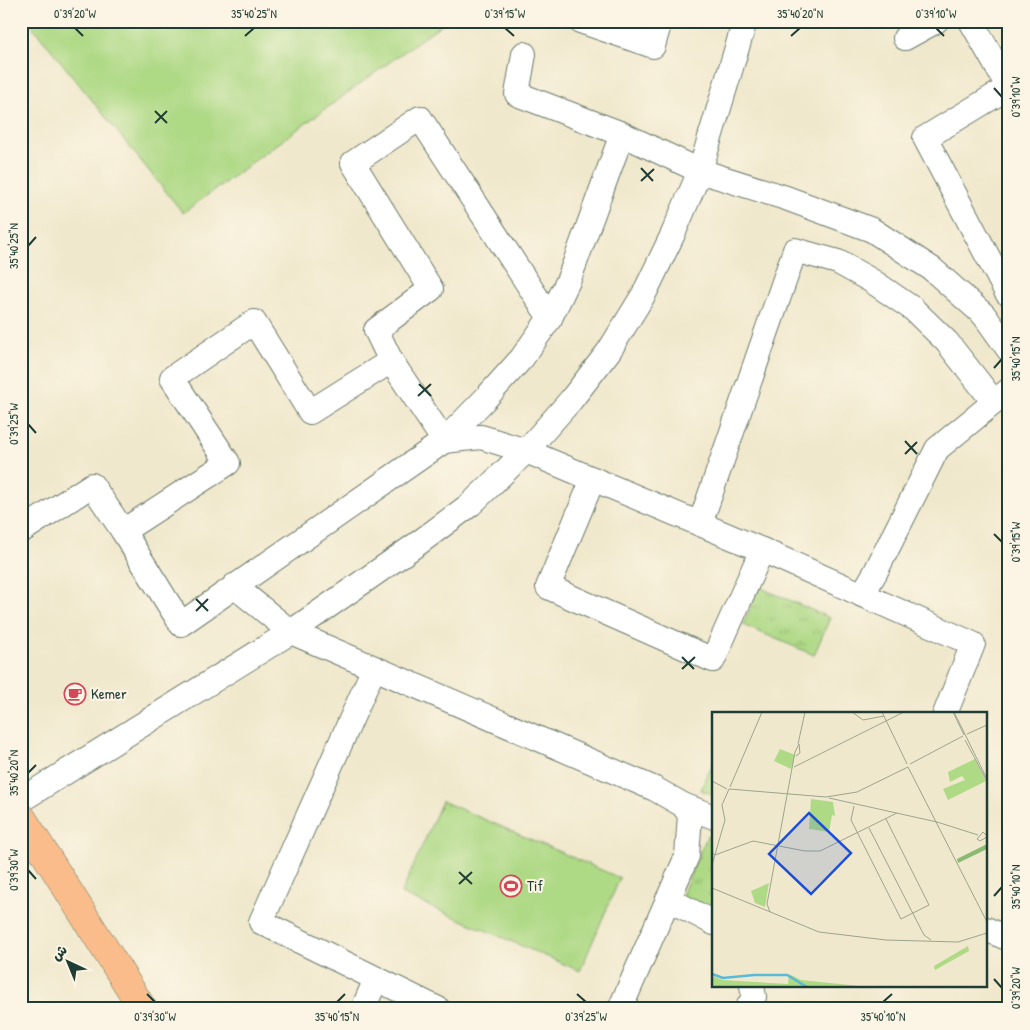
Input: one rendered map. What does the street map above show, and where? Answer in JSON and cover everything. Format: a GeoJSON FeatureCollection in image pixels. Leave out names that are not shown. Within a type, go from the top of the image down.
{"type":"FeatureCollection","features":[{"type":"Feature","properties":{"kind":"main road"},"geometry":{"type":"LineString","coordinates":[[21,816],[144,1009]]}},
{"type":"Feature","properties":{"kind":"street"},"geometry":{"type":"LineString","coordinates":[[580,21],[653,46],[660,21]]}},
{"type":"Feature","properties":{"kind":"street"},"geometry":{"type":"LineString","coordinates":[[906,38],[936,21]]}},
{"type":"Feature","properties":{"kind":"street"},"geometry":{"type":"LineString","coordinates":[[971,21],[1009,87],[924,138],[1008,293],[984,314]]}},
{"type":"Feature","properties":{"kind":"street"},"geometry":{"type":"LineString","coordinates":[[21,800],[291,632],[420,542],[470,504],[526,450],[571,400],[608,351],[644,294],[673,234],[700,171],[743,22]]}},
{"type":"Feature","properties":{"kind":"street"},"geometry":{"type":"LineString","coordinates":[[524,54],[517,94],[622,134],[700,171],[786,198],[872,230],[932,269],[984,314],[1009,350]]}},
{"type":"Feature","properties":{"kind":"street"},"geometry":{"type":"LineString","coordinates":[[444,441],[391,361],[376,330],[431,289],[353,163],[420,118],[550,318]]}},
{"type":"Feature","properties":{"kind":"street"},"geometry":{"type":"LineString","coordinates":[[21,532],[92,484],[181,624],[444,441],[522,358],[550,318],[569,279],[622,134]]}},
{"type":"Feature","properties":{"kind":"street"},"geometry":{"type":"LineString","coordinates":[[700,524],[796,250],[838,262],[872,280],[913,310],[1001,396],[936,449],[862,595]]}},
{"type":"Feature","properties":{"kind":"street"},"geometry":{"type":"LineString","coordinates":[[123,531],[228,463],[172,378],[254,322],[310,412],[391,361]]}},
{"type":"Feature","properties":{"kind":"street"},"geometry":{"type":"LineString","coordinates":[[444,441],[481,436],[526,450],[762,550],[973,644],[946,712]]}},
{"type":"Feature","properties":{"kind":"street"},"geometry":{"type":"LineString","coordinates":[[593,479],[548,587],[713,660],[762,550]]}},
{"type":"Feature","properties":{"kind":"street"},"geometry":{"type":"LineString","coordinates":[[234,586],[291,632],[655,789],[683,805],[712,816]]}},
{"type":"Feature","properties":{"kind":"street"},"geometry":{"type":"LineString","coordinates":[[374,668],[261,922],[438,1009]]}},
{"type":"Feature","properties":{"kind":"street"},"geometry":{"type":"LineString","coordinates":[[620,1009],[687,856],[690,815],[683,805]]}},
{"type":"Feature","properties":{"kind":"street"},"geometry":{"type":"LineString","coordinates":[[668,899],[712,922]]}},
{"type":"Feature","properties":{"kind":"street"},"geometry":{"type":"LineString","coordinates":[[988,930],[1009,939]]}},
{"type":"Feature","properties":{"kind":"street"},"geometry":{"type":"LineString","coordinates":[[363,1009],[376,979]]}},
{"type":"Feature","properties":{"kind":"street"},"geometry":{"type":"LineString","coordinates":[[747,1009],[754,997],[752,988]]}},
{"type":"Feature","properties":{"kind":"green space"},"geometry":{"type":"Polygon","coordinates":[[[28,21],[446,21],[183,213],[28,21]]]}},
{"type":"Feature","properties":{"kind":"green space"},"geometry":{"type":"Polygon","coordinates":[[[759,587],[830,618],[814,655],[743,625],[759,587]]]}},
{"type":"Feature","properties":{"kind":"green space"},"geometry":{"type":"Polygon","coordinates":[[[712,765],[712,794],[701,790],[712,765]]]}},
{"type":"Feature","properties":{"kind":"green space","name":"Tif"},"geometry":{"type":"Polygon","coordinates":[[[442,801],[620,878],[580,971],[401,894],[442,801]]]}},
{"type":"Feature","properties":{"kind":"green space"},"geometry":{"type":"Polygon","coordinates":[[[707,836],[712,838],[712,910],[681,897],[707,836]]]}},
{"type":"Feature","properties":{"kind":"place","name":"Kemer"},"geometry":{"type":"Point","coordinates":[75,694]}},
{"type":"Feature","properties":{"kind":"place","name":"Tif"},"geometry":{"type":"Point","coordinates":[511,886]}}]}
